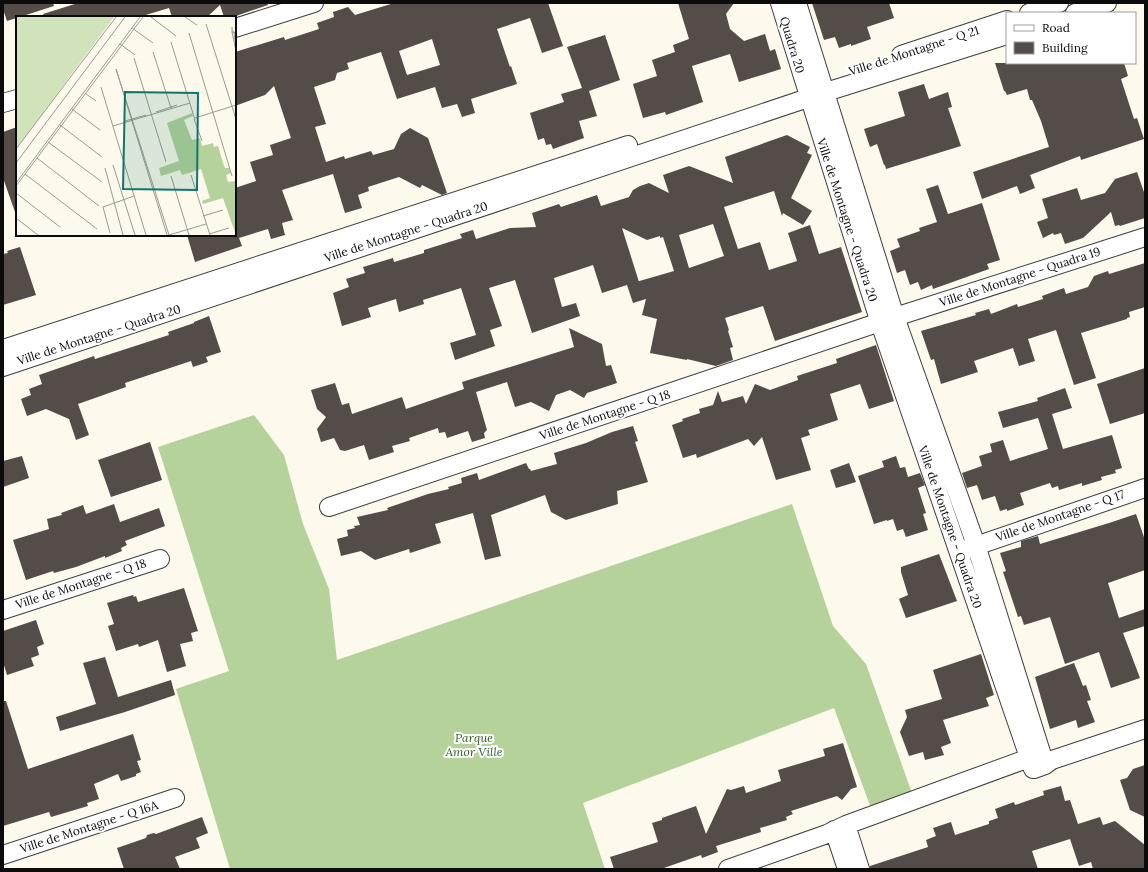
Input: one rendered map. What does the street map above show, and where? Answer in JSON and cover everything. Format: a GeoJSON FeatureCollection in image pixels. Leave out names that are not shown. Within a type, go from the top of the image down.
{"type":"FeatureCollection","features":[{"type":"Feature","properties":{"kind":"street"},"geometry":{"type":"LineString","coordinates":[[236,28],[314,3]]}},
{"type":"Feature","properties":{"kind":"street","name":"Quadra 20"},"geometry":{"type":"LineString","coordinates":[[780,3],[815,90]]}},
{"type":"Feature","properties":{"kind":"street","name":"Quadra 20"},"geometry":{"type":"LineString","coordinates":[[796,3],[815,90]]}},
{"type":"Feature","properties":{"kind":"street"},"geometry":{"type":"LineString","coordinates":[[1032,12],[1059,3]]}},
{"type":"Feature","properties":{"kind":"street"},"geometry":{"type":"LineString","coordinates":[[1078,12],[1107,3]]}},
{"type":"Feature","properties":{"kind":"street","name":"Ville de Montagne - Q 21"},"geometry":{"type":"LineString","coordinates":[[815,90],[1006,20]]}},
{"type":"Feature","properties":{"kind":"street"},"geometry":{"type":"LineString","coordinates":[[815,90],[1006,35]]}},
{"type":"Feature","properties":{"kind":"street","name":"Ville de Montagne - Quadra 20"},"geometry":{"type":"LineString","coordinates":[[815,90],[888,320],[968,548],[1040,762]]}},
{"type":"Feature","properties":{"kind":"street","name":"Ville de Montagne - Quadra 20"},"geometry":{"type":"LineString","coordinates":[[3,349],[815,90]]}},
{"type":"Feature","properties":{"kind":"street","name":"Ville de Montagne - Quadra 20"},"geometry":{"type":"LineString","coordinates":[[3,367],[815,90]]}},
{"type":"Feature","properties":{"kind":"street"},"geometry":{"type":"LineString","coordinates":[[3,103],[16,98]]}},
{"type":"Feature","properties":{"kind":"street","name":"Ville de Montagne - Quadra 19"},"geometry":{"type":"LineString","coordinates":[[888,320],[1145,237]]}},
{"type":"Feature","properties":{"kind":"street","name":"Ville de Montagne - Q 18"},"geometry":{"type":"LineString","coordinates":[[329,507],[888,320]]}},
{"type":"Feature","properties":{"kind":"street","name":"Ville de Montagne - Q 17"},"geometry":{"type":"LineString","coordinates":[[968,548],[1145,488]]}},
{"type":"Feature","properties":{"kind":"street","name":"Ville de Montagne - Q 18"},"geometry":{"type":"LineString","coordinates":[[3,610],[160,559]]}},
{"type":"Feature","properties":{"kind":"street"},"geometry":{"type":"LineString","coordinates":[[728,869],[1040,762],[1145,729]]}},
{"type":"Feature","properties":{"kind":"street","name":"Ville de Montagne - Q 16A"},"geometry":{"type":"LineString","coordinates":[[3,855],[175,798]]}},
{"type":"Feature","properties":{"kind":"street"},"geometry":{"type":"LineString","coordinates":[[838,832],[847,869]]}},
{"type":"Feature","properties":{"kind":"street"},"geometry":{"type":"LineString","coordinates":[[838,832],[860,869]]}},
{"type":"Feature","properties":{"kind":"green space","name":"Parque Amor Ville"},"geometry":{"type":"Polygon","coordinates":[[[254,415],[284,455],[303,524],[329,589],[337,660],[792,504],[833,626],[866,664],[913,796],[872,811],[834,708],[583,803],[605,869],[230,869],[176,689],[229,671],[158,447],[254,415]]]}},
{"type":"Feature","properties":{"kind":"building"},"geometry":{"type":"Polygon","coordinates":[[[3,3],[53,3],[54,6],[23,16],[16,16],[16,18],[7,21],[3,9],[3,3]]]}},
{"type":"Feature","properties":{"kind":"building"},"geometry":{"type":"Polygon","coordinates":[[[78,3],[267,3],[268,5],[236,16],[224,16],[220,5],[208,16],[172,16],[169,8],[142,16],[44,16],[43,14],[78,3]]]}},
{"type":"Feature","properties":{"kind":"building"},"geometry":{"type":"Polygon","coordinates":[[[394,3],[548,3],[563,46],[542,53],[530,18],[497,29],[517,84],[471,99],[475,113],[462,117],[457,104],[442,108],[435,87],[397,99],[381,52],[347,63],[349,69],[337,73],[335,80],[314,87],[326,124],[315,127],[326,162],[344,156],[345,159],[371,151],[373,155],[394,149],[401,134],[410,128],[428,138],[447,193],[442,195],[422,185],[420,188],[399,177],[368,187],[369,191],[358,195],[362,208],[345,213],[333,174],[282,190],[293,220],[282,223],[285,235],[271,239],[268,229],[239,238],[242,246],[195,262],[187,236],[236,236],[236,188],[256,181],[250,162],[273,155],[270,145],[291,138],[274,86],[265,95],[236,106],[236,52],[284,37],[285,40],[319,29],[317,23],[334,17],[333,12],[348,7],[355,15],[394,3]],[[432,39],[399,51],[407,75],[440,65],[432,39]]]}},
{"type":"Feature","properties":{"kind":"building"},"geometry":{"type":"Polygon","coordinates":[[[678,3],[734,3],[726,14],[730,29],[744,41],[765,34],[770,51],[775,49],[781,69],[739,82],[730,54],[692,66],[703,102],[666,115],[665,112],[643,118],[633,84],[657,76],[652,60],[675,52],[673,45],[689,39],[678,3]]]}},
{"type":"Feature","properties":{"kind":"building"},"geometry":{"type":"Polygon","coordinates":[[[812,3],[889,3],[894,18],[867,27],[871,39],[851,46],[851,44],[839,48],[835,37],[824,40],[812,3]]]}},
{"type":"Feature","properties":{"kind":"building"},"geometry":{"type":"Polygon","coordinates":[[[605,35],[620,80],[589,91],[597,116],[579,121],[584,138],[553,149],[551,144],[546,145],[544,138],[538,140],[530,113],[564,102],[561,94],[582,88],[567,47],[605,35]]]}},
{"type":"Feature","properties":{"kind":"building"},"geometry":{"type":"Polygon","coordinates":[[[995,63],[1124,64],[1128,76],[1121,79],[1134,119],[1137,118],[1144,139],[1081,160],[1080,156],[1030,175],[1035,188],[1020,194],[1017,186],[982,199],[973,172],[1049,147],[1041,121],[1032,100],[1030,100],[1027,89],[1007,95],[1004,91],[995,63]]]}},
{"type":"Feature","properties":{"kind":"building"},"geometry":{"type":"Polygon","coordinates":[[[924,84],[929,99],[948,92],[952,107],[948,108],[961,146],[886,169],[877,144],[870,147],[864,129],[905,116],[898,92],[924,84]]]}},
{"type":"Feature","properties":{"kind":"building"},"geometry":{"type":"Polygon","coordinates":[[[16,127],[16,212],[3,178],[3,132],[16,127]]]}},
{"type":"Feature","properties":{"kind":"building"},"geometry":{"type":"Polygon","coordinates":[[[787,135],[810,147],[807,153],[812,155],[791,198],[812,211],[803,225],[783,213],[782,216],[774,191],[724,207],[738,249],[760,242],[769,270],[797,261],[788,233],[810,225],[819,254],[841,247],[862,312],[775,341],[763,306],[725,318],[733,347],[730,348],[733,360],[716,366],[687,359],[650,353],[657,319],[642,315],[646,299],[633,303],[627,285],[602,293],[593,265],[554,278],[562,307],[576,303],[580,316],[532,333],[515,280],[489,288],[502,326],[490,330],[495,346],[455,360],[450,343],[476,335],[461,288],[423,300],[424,304],[399,312],[396,299],[368,308],[371,317],[342,326],[333,293],[349,287],[346,279],[365,273],[363,267],[393,258],[394,262],[424,253],[424,250],[462,238],[460,234],[473,230],[476,239],[510,228],[536,227],[532,213],[559,204],[561,207],[597,195],[601,206],[629,197],[633,190],[649,183],[669,193],[663,175],[689,166],[733,183],[725,157],[787,135]],[[713,224],[679,235],[689,268],[724,256],[713,224]],[[622,228],[639,281],[674,271],[663,237],[660,238],[660,236],[647,240],[622,228]]]}},
{"type":"Feature","properties":{"kind":"building"},"geometry":{"type":"Polygon","coordinates":[[[1137,172],[1145,195],[1145,218],[1120,226],[1115,226],[1111,212],[1083,238],[1065,244],[1061,233],[1054,235],[1053,233],[1043,238],[1037,222],[1048,218],[1042,199],[1077,188],[1081,200],[1105,193],[1115,179],[1137,172]]]}},
{"type":"Feature","properties":{"kind":"building"},"geometry":{"type":"Polygon","coordinates":[[[938,185],[948,214],[982,203],[1000,260],[987,264],[989,269],[933,289],[932,285],[921,290],[918,282],[910,285],[905,270],[897,273],[890,251],[900,247],[897,239],[920,231],[919,228],[937,222],[926,189],[938,185]]]}},
{"type":"Feature","properties":{"kind":"building"},"geometry":{"type":"Polygon","coordinates":[[[20,247],[36,295],[3,305],[3,254],[8,253],[7,251],[20,247]]]}},
{"type":"Feature","properties":{"kind":"building"},"geometry":{"type":"Polygon","coordinates":[[[1145,263],[1145,307],[1129,312],[1130,317],[1127,319],[1081,333],[1096,378],[1074,385],[1056,330],[1028,339],[1035,361],[1019,366],[1013,348],[974,361],[978,372],[941,384],[934,359],[931,360],[921,331],[976,315],[975,313],[989,309],[991,314],[1017,304],[1018,307],[1043,299],[1042,296],[1064,288],[1066,294],[1088,287],[1094,276],[1108,271],[1109,274],[1145,263]]]}},
{"type":"Feature","properties":{"kind":"building"},"geometry":{"type":"Polygon","coordinates":[[[209,316],[221,352],[206,357],[208,362],[193,367],[191,361],[125,383],[126,387],[78,404],[89,435],[76,440],[69,419],[46,409],[27,416],[21,399],[31,395],[29,389],[42,384],[39,375],[94,356],[95,359],[169,335],[168,332],[209,316]]]}},
{"type":"Feature","properties":{"kind":"building"},"geometry":{"type":"Polygon","coordinates":[[[569,328],[602,344],[606,366],[611,365],[617,383],[587,393],[584,398],[570,390],[556,395],[549,411],[531,402],[515,407],[507,382],[476,392],[487,430],[484,433],[485,438],[472,442],[468,431],[447,438],[445,432],[439,433],[438,428],[409,438],[410,441],[392,446],[394,452],[369,460],[364,445],[345,451],[340,450],[334,438],[321,442],[317,429],[326,417],[317,409],[311,390],[335,383],[342,405],[349,403],[352,414],[402,397],[406,409],[464,389],[462,382],[574,347],[569,328]]]}},
{"type":"Feature","properties":{"kind":"building"},"geometry":{"type":"Polygon","coordinates":[[[876,345],[894,401],[869,409],[860,384],[830,394],[838,420],[808,430],[810,435],[801,438],[811,470],[776,480],[762,437],[754,446],[748,439],[697,458],[696,454],[683,458],[672,425],[683,421],[682,419],[700,413],[699,409],[713,405],[718,391],[722,402],[743,396],[746,404],[755,384],[770,390],[798,380],[797,376],[837,363],[836,359],[876,345]]]}},
{"type":"Feature","properties":{"kind":"building"},"geometry":{"type":"Polygon","coordinates":[[[1145,368],[1145,413],[1110,424],[1097,384],[1145,368]]]}},
{"type":"Feature","properties":{"kind":"building"},"geometry":{"type":"Polygon","coordinates":[[[1065,388],[1072,408],[1052,414],[1063,449],[1112,435],[1122,468],[1115,470],[1116,473],[1101,477],[1102,480],[1082,486],[1082,483],[1059,490],[1058,486],[1052,488],[1050,483],[1020,493],[1024,505],[1007,511],[1007,509],[1000,511],[995,496],[982,500],[977,485],[967,488],[962,473],[982,466],[979,456],[992,452],[990,444],[1003,440],[1010,461],[1048,449],[1038,418],[1003,428],[998,412],[1038,401],[1037,398],[1065,388]]]}},
{"type":"Feature","properties":{"kind":"building"},"geometry":{"type":"Polygon","coordinates":[[[633,426],[638,441],[635,442],[648,482],[617,491],[618,504],[566,520],[551,512],[545,495],[491,515],[501,556],[485,560],[473,513],[435,524],[441,543],[410,553],[409,549],[375,560],[361,551],[341,556],[337,539],[348,536],[347,530],[355,528],[354,526],[360,525],[357,517],[388,510],[387,508],[428,494],[449,489],[448,487],[462,483],[461,478],[477,473],[479,480],[526,463],[531,471],[557,464],[554,453],[633,426]]]}},
{"type":"Feature","properties":{"kind":"building"},"geometry":{"type":"Polygon","coordinates":[[[150,442],[162,480],[111,497],[98,460],[150,442]]]}},
{"type":"Feature","properties":{"kind":"building"},"geometry":{"type":"Polygon","coordinates":[[[22,456],[29,478],[3,487],[3,461],[22,456]]]}},
{"type":"Feature","properties":{"kind":"building"},"geometry":{"type":"Polygon","coordinates":[[[896,456],[900,468],[905,467],[908,477],[920,473],[925,485],[918,488],[926,513],[923,514],[928,530],[906,537],[903,529],[897,531],[893,519],[874,524],[858,476],[884,467],[882,461],[896,456]]]}},
{"type":"Feature","properties":{"kind":"building"},"geometry":{"type":"Polygon","coordinates":[[[849,463],[856,482],[836,488],[830,470],[849,463]]]}},
{"type":"Feature","properties":{"kind":"building"},"geometry":{"type":"Polygon","coordinates":[[[114,504],[120,522],[159,508],[165,526],[125,541],[127,545],[121,548],[122,551],[105,558],[105,556],[76,567],[54,573],[53,571],[26,580],[13,540],[49,529],[47,519],[62,515],[61,513],[83,505],[86,514],[114,504]]]}},
{"type":"Feature","properties":{"kind":"building"},"geometry":{"type":"Polygon","coordinates":[[[1136,514],[1145,540],[1145,570],[1108,583],[1119,618],[1145,609],[1145,626],[1123,633],[1140,678],[1111,688],[1099,652],[1065,664],[1050,617],[1024,625],[1021,616],[1018,617],[1003,572],[1006,571],[1000,553],[1021,547],[1021,541],[1038,536],[1040,544],[1136,514]]]}},
{"type":"Feature","properties":{"kind":"building"},"geometry":{"type":"Polygon","coordinates":[[[939,554],[957,601],[906,618],[899,599],[908,595],[901,572],[901,567],[939,554]]]}},
{"type":"Feature","properties":{"kind":"building"},"geometry":{"type":"Polygon","coordinates":[[[184,588],[198,631],[191,633],[193,641],[180,644],[186,666],[167,672],[158,640],[139,647],[138,644],[116,651],[108,626],[114,624],[107,603],[133,595],[134,597],[136,596],[138,602],[184,588]]]}},
{"type":"Feature","properties":{"kind":"building"},"geometry":{"type":"Polygon","coordinates":[[[36,620],[44,644],[37,647],[39,655],[31,658],[34,666],[7,675],[3,662],[3,631],[36,620]]]}},
{"type":"Feature","properties":{"kind":"building"},"geometry":{"type":"Polygon","coordinates":[[[981,654],[994,695],[986,698],[989,706],[943,720],[951,743],[941,747],[944,755],[925,760],[923,752],[909,756],[900,732],[907,717],[905,710],[942,699],[933,670],[981,654]]]}},
{"type":"Feature","properties":{"kind":"building"},"geometry":{"type":"Polygon","coordinates":[[[105,657],[118,697],[171,680],[175,695],[125,712],[60,731],[56,717],[96,704],[83,663],[105,657]]]}},
{"type":"Feature","properties":{"kind":"building"},"geometry":{"type":"Polygon","coordinates":[[[1074,663],[1083,686],[1086,685],[1091,700],[1087,701],[1095,722],[1078,728],[1076,720],[1050,729],[1035,677],[1074,663]]]}},
{"type":"Feature","properties":{"kind":"building"},"geometry":{"type":"Polygon","coordinates":[[[3,701],[6,701],[28,769],[133,734],[141,760],[137,761],[141,772],[136,774],[136,776],[121,781],[118,774],[94,784],[99,799],[87,803],[88,806],[51,817],[49,812],[3,826],[3,701]]]}},
{"type":"Feature","properties":{"kind":"building"},"geometry":{"type":"Polygon","coordinates":[[[843,743],[857,787],[851,789],[842,800],[837,796],[791,811],[793,814],[786,817],[787,820],[760,828],[761,832],[716,846],[718,852],[702,858],[701,855],[661,869],[614,869],[610,857],[658,842],[652,823],[696,806],[706,834],[727,789],[731,790],[744,786],[746,793],[781,781],[778,770],[825,756],[823,749],[843,743]]]}},
{"type":"Feature","properties":{"kind":"building"},"geometry":{"type":"Polygon","coordinates":[[[1145,765],[1145,817],[1130,810],[1120,780],[1127,778],[1133,769],[1145,765]]]}},
{"type":"Feature","properties":{"kind":"building"},"geometry":{"type":"Polygon","coordinates":[[[1061,786],[1065,801],[1070,800],[1078,824],[1100,817],[1103,825],[1115,821],[1145,845],[1145,869],[1093,869],[1091,862],[1079,866],[1070,839],[1032,851],[1038,869],[870,869],[870,866],[928,847],[926,840],[936,836],[933,828],[951,822],[955,835],[989,824],[989,821],[998,818],[995,809],[1014,802],[1015,805],[1044,795],[1043,791],[1061,786]]]}},
{"type":"Feature","properties":{"kind":"building"},"geometry":{"type":"Polygon","coordinates":[[[202,817],[208,833],[196,838],[200,848],[175,857],[180,869],[124,869],[117,848],[146,838],[147,835],[154,833],[156,834],[202,817]]]}}]}
